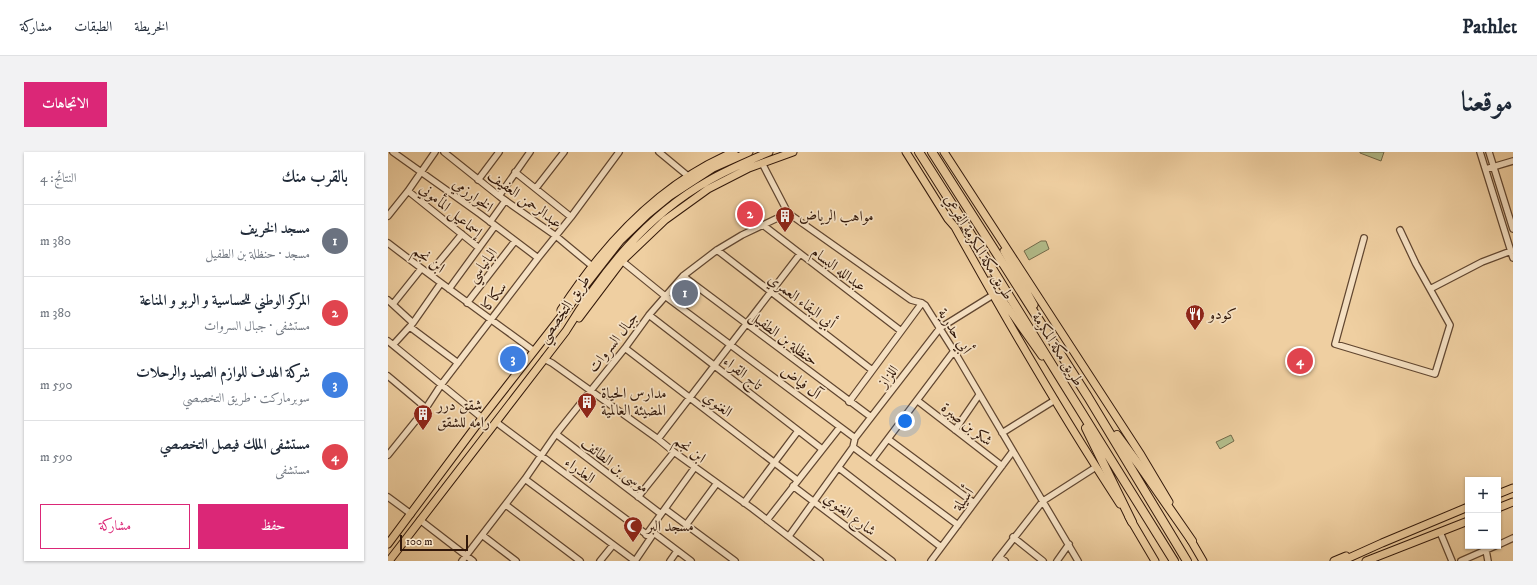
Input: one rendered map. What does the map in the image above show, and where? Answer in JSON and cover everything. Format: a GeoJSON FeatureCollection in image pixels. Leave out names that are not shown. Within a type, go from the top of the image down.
{"type":"FeatureCollection","features":[{"type":"Feature","properties":{"kind":"highway","name":"طريق مكة المكرمة"},"geometry":{"type":"LineString","coordinates":[[918,152],[952,204],[1174,561]]}},
{"type":"Feature","properties":{"kind":"highway","name":"طريق مكة المكرمة"},"geometry":{"type":"LineString","coordinates":[[932,152],[1088,397],[1187,561]]}},
{"type":"Feature","properties":{"kind":"highway"},"geometry":{"type":"LineString","coordinates":[[1068,391],[1132,522]]}},
{"type":"Feature","properties":{"kind":"highway"},"geometry":{"type":"LineString","coordinates":[[1088,397],[1142,469],[1192,541]]}},
{"type":"Feature","properties":{"kind":"main road"},"geometry":{"type":"LineString","coordinates":[[534,351],[592,266],[616,237],[637,216],[688,176],[734,152]]}},
{"type":"Feature","properties":{"kind":"main road","name":"طريق التخصصي"},"geometry":{"type":"LineString","coordinates":[[388,544],[534,351],[605,260],[633,229],[670,196],[713,168],[749,152]]}},
{"type":"Feature","properties":{"kind":"main road","name":"طريق التخصصي"},"geometry":{"type":"LineString","coordinates":[[389,561],[566,331],[585,300],[611,266],[636,238],[656,218],[690,193],[734,168],[769,152]]}},
{"type":"Feature","properties":{"kind":"main road"},"geometry":{"type":"LineString","coordinates":[[566,331],[575,323],[622,261],[653,230],[680,208],[708,189],[762,163],[793,152]]}},
{"type":"Feature","properties":{"kind":"main road","name":"طريق مكة المكرمة الفرعي"},"geometry":{"type":"LineString","coordinates":[[944,152],[1141,455],[1203,561]]}},
{"type":"Feature","properties":{"kind":"main road","name":"طريق مكة المكرمة الفرعي"},"geometry":{"type":"LineString","coordinates":[[906,153],[948,219],[955,227],[1055,400],[1155,561]]}},
{"type":"Feature","properties":{"kind":"main road"},"geometry":{"type":"LineString","coordinates":[[977,202],[1060,353]]}},
{"type":"Feature","properties":{"kind":"main road"},"geometry":{"type":"LineString","coordinates":[[955,227],[1001,299],[1068,391]]}},
{"type":"Feature","properties":{"kind":"main road"},"geometry":{"type":"LineString","coordinates":[[1501,493],[1513,488]]}},
{"type":"Feature","properties":{"kind":"main road"},"geometry":{"type":"LineString","coordinates":[[1501,507],[1513,502]]}},
{"type":"Feature","properties":{"kind":"main road"},"geometry":{"type":"LineString","coordinates":[[1342,561],[1465,508]]}},
{"type":"Feature","properties":{"kind":"main road"},"geometry":{"type":"LineString","coordinates":[[1366,561],[1465,522]]}},
{"type":"Feature","properties":{"kind":"main road"},"geometry":{"type":"LineString","coordinates":[[1334,561],[1382,543]]}},
{"type":"Feature","properties":{"kind":"main road"},"geometry":{"type":"LineString","coordinates":[[1373,561],[1393,550]]}},
{"type":"Feature","properties":{"kind":"street","name":"الخوارزمي"},"geometry":{"type":"LineString","coordinates":[[393,152],[538,258]]}},
{"type":"Feature","properties":{"kind":"street"},"geometry":{"type":"LineString","coordinates":[[388,216],[408,191],[435,152]]}},
{"type":"Feature","properties":{"kind":"street","name":"عبدالرحمن العفيف"},"geometry":{"type":"LineString","coordinates":[[444,152],[498,196],[556,236],[592,266]]}},
{"type":"Feature","properties":{"kind":"street"},"geometry":{"type":"LineString","coordinates":[[478,180],[500,152]]}},
{"type":"Feature","properties":{"kind":"street"},"geometry":{"type":"LineString","coordinates":[[490,222],[505,201],[498,196],[530,152]]}},
{"type":"Feature","properties":{"kind":"street"},"geometry":{"type":"LineString","coordinates":[[536,188],[564,152]]}},
{"type":"Feature","properties":{"kind":"street","name":"سكاكا"},"geometry":{"type":"LineString","coordinates":[[388,455],[426,408],[441,385],[571,217],[619,152]]}},
{"type":"Feature","properties":{"kind":"street"},"geometry":{"type":"LineString","coordinates":[[659,152],[688,176]]}},
{"type":"Feature","properties":{"kind":"street"},"geometry":{"type":"LineString","coordinates":[[1480,152],[1513,258]]}},
{"type":"Feature","properties":{"kind":"street"},"geometry":{"type":"LineString","coordinates":[[1489,152],[1513,229]]}},
{"type":"Feature","properties":{"kind":"street"},"geometry":{"type":"LineString","coordinates":[[1486,170],[1513,161]]}},
{"type":"Feature","properties":{"kind":"street","name":"أبي حدرية"},"geometry":{"type":"LineString","coordinates":[[762,163],[788,213],[911,300],[922,303],[954,351],[1078,561]]}},
{"type":"Feature","properties":{"kind":"street"},"geometry":{"type":"LineString","coordinates":[[515,172],[571,217]]}},
{"type":"Feature","properties":{"kind":"street","name":"إسماعيل المأموني"},"geometry":{"type":"LineString","coordinates":[[408,191],[479,248]]}},
{"type":"Feature","properties":{"kind":"street","name":"جبال السروات"},"geometry":{"type":"LineString","coordinates":[[462,561],[506,505],[556,434],[625,348],[649,315],[683,276],[717,250],[742,235],[788,213]]}},
{"type":"Feature","properties":{"kind":"street","name":"عبدالله البسام"},"geometry":{"type":"LineString","coordinates":[[763,225],[901,331]]}},
{"type":"Feature","properties":{"kind":"street"},"geometry":{"type":"LineString","coordinates":[[449,289],[495,226]]}},
{"type":"Feature","properties":{"kind":"street"},"geometry":{"type":"LineString","coordinates":[[1364,238],[1334,344],[1435,374],[1450,325],[1416,264],[1400,230]]}},
{"type":"Feature","properties":{"kind":"street"},"geometry":{"type":"LineString","coordinates":[[429,274],[462,234]]}},
{"type":"Feature","properties":{"kind":"street","name":"البانياسي"},"geometry":{"type":"LineString","coordinates":[[467,303],[515,241]]}},
{"type":"Feature","properties":{"kind":"street","name":"ابن نجم"},"geometry":{"type":"LineString","coordinates":[[388,243],[421,269],[534,351]]}},
{"type":"Feature","properties":{"kind":"street","name":"أبي البقاء العمري"},"geometry":{"type":"LineString","coordinates":[[717,250],[872,370]]}},
{"type":"Feature","properties":{"kind":"street"},"geometry":{"type":"LineString","coordinates":[[1430,289],[1482,262],[1511,251]]}},
{"type":"Feature","properties":{"kind":"street"},"geometry":{"type":"LineString","coordinates":[[658,439],[800,254]]}},
{"type":"Feature","properties":{"kind":"street","name":"آل فياض"},"geometry":{"type":"LineString","coordinates":[[622,261],[665,296],[855,438]]}},
{"type":"Feature","properties":{"kind":"street"},"geometry":{"type":"LineString","coordinates":[[421,269],[390,302],[412,325],[458,363]]}},
{"type":"Feature","properties":{"kind":"street","name":"حنظلة بن الطفيل"},"geometry":{"type":"LineString","coordinates":[[683,276],[871,417]]}},
{"type":"Feature","properties":{"kind":"street"},"geometry":{"type":"LineString","coordinates":[[394,345],[412,325],[441,283]]}},
{"type":"Feature","properties":{"kind":"street"},"geometry":{"type":"LineString","coordinates":[[940,328],[993,295]]}},
{"type":"Feature","properties":{"kind":"street"},"geometry":{"type":"LineString","coordinates":[[849,402],[922,303]]}},
{"type":"Feature","properties":{"kind":"street","name":"تاج القراء"},"geometry":{"type":"LineString","coordinates":[[649,315],[822,449]]}},
{"type":"Feature","properties":{"kind":"street","name":"اللزاز"},"geometry":{"type":"LineString","coordinates":[[855,438],[940,328]]}},
{"type":"Feature","properties":{"kind":"street"},"geometry":{"type":"LineString","coordinates":[[388,341],[482,418]]}},
{"type":"Feature","properties":{"kind":"street","name":"الغنوي"},"geometry":{"type":"LineString","coordinates":[[625,348],[797,480]]}},
{"type":"Feature","properties":{"kind":"street"},"geometry":{"type":"LineString","coordinates":[[872,460],[918,401],[954,351]]}},
{"type":"Feature","properties":{"kind":"street","name":"ابن نجم"},"geometry":{"type":"LineString","coordinates":[[544,359],[552,363],[658,439],[789,536],[820,561]]}},
{"type":"Feature","properties":{"kind":"street"},"geometry":{"type":"LineString","coordinates":[[388,376],[426,408]]}},
{"type":"Feature","properties":{"kind":"street"},"geometry":{"type":"LineString","coordinates":[[955,430],[979,395]]}},
{"type":"Feature","properties":{"kind":"street"},"geometry":{"type":"LineString","coordinates":[[1002,433],[1055,400]]}},
{"type":"Feature","properties":{"kind":"street","name":"شكر بن صبرة"},"geometry":{"type":"LineString","coordinates":[[918,401],[1002,466]]}},
{"type":"Feature","properties":{"kind":"street","name":"العذراء"},"geometry":{"type":"LineString","coordinates":[[496,422],[650,535],[691,561]]}},
{"type":"Feature","properties":{"kind":"street"},"geometry":{"type":"LineString","coordinates":[[767,520],[840,427]]}},
{"type":"Feature","properties":{"kind":"street"},"geometry":{"type":"LineString","coordinates":[[744,503],[798,431]]}},
{"type":"Feature","properties":{"kind":"street","name":"موسى بن الطائف"},"geometry":{"type":"LineString","coordinates":[[556,434],[661,514]]}},
{"type":"Feature","properties":{"kind":"street"},"geometry":{"type":"LineString","coordinates":[[789,536],[854,447],[855,438]]}},
{"type":"Feature","properties":{"kind":"street"},"geometry":{"type":"LineString","coordinates":[[888,439],[974,503]]}},
{"type":"Feature","properties":{"kind":"street"},"geometry":{"type":"LineString","coordinates":[[854,447],[958,525]]}},
{"type":"Feature","properties":{"kind":"street","name":"أسيلة"},"geometry":{"type":"LineString","coordinates":[[933,560],[941,547],[1013,451]]}},
{"type":"Feature","properties":{"kind":"street"},"geometry":{"type":"LineString","coordinates":[[638,497],[674,452]]}},
{"type":"Feature","properties":{"kind":"street"},"geometry":{"type":"LineString","coordinates":[[525,479],[635,561],[661,514],[695,467]]}},
{"type":"Feature","properties":{"kind":"street"},"geometry":{"type":"LineString","coordinates":[[1005,561],[998,559],[1013,537],[1043,501],[1096,467]]}},
{"type":"Feature","properties":{"kind":"street"},"geometry":{"type":"LineString","coordinates":[[839,468],[941,547]]}},
{"type":"Feature","properties":{"kind":"street"},"geometry":{"type":"LineString","coordinates":[[686,524],[717,483]]}},
{"type":"Feature","properties":{"kind":"street","name":"شارع الغنوي"},"geometry":{"type":"LineString","coordinates":[[793,486],[892,561]]}},
{"type":"Feature","properties":{"kind":"street"},"geometry":{"type":"LineString","coordinates":[[388,497],[411,514]]}},
{"type":"Feature","properties":{"kind":"street"},"geometry":{"type":"LineString","coordinates":[[506,505],[580,561]]}},
{"type":"Feature","properties":{"kind":"street"},"geometry":{"type":"LineString","coordinates":[[665,508],[735,561]]}},
{"type":"Feature","properties":{"kind":"street"},"geometry":{"type":"LineString","coordinates":[[420,520],[473,561]]}},
{"type":"Feature","properties":{"kind":"street"},"geometry":{"type":"LineString","coordinates":[[1440,532],[1452,561]]}},
{"type":"Feature","properties":{"kind":"street"},"geometry":{"type":"LineString","coordinates":[[482,535],[516,561]]}},
{"type":"Feature","properties":{"kind":"street"},"geometry":{"type":"LineString","coordinates":[[1013,537],[1044,561]]}},
{"type":"Feature","properties":{"kind":"street"},"geometry":{"type":"LineString","coordinates":[[1501,543],[1513,538]]}},
{"type":"Feature","properties":{"kind":"street"},"geometry":{"type":"LineString","coordinates":[[1056,561],[1069,544]]}},
{"type":"Feature","properties":{"kind":"street"},"geometry":{"type":"LineString","coordinates":[[600,561],[613,545]]}},
{"type":"Feature","properties":{"kind":"street"},"geometry":{"type":"LineString","coordinates":[[1461,561],[1486,550],[1488,561]]}},
{"type":"Feature","properties":{"kind":"street"},"geometry":{"type":"LineString","coordinates":[[670,561],[677,551]]}},
{"type":"Feature","properties":{"kind":"street"},"geometry":{"type":"LineString","coordinates":[[808,561],[812,555]]}},
{"type":"Feature","properties":{"kind":"green space"},"geometry":{"type":"Polygon","coordinates":[[[1360,152],[1384,152],[1381,161],[1360,152]]]}},
{"type":"Feature","properties":{"kind":"green space"},"geometry":{"type":"Polygon","coordinates":[[[1041,241],[1046,241],[1049,249],[1029,260],[1024,251],[1041,241]]]}},
{"type":"Feature","properties":{"kind":"green space"},"geometry":{"type":"Polygon","coordinates":[[[1231,435],[1234,441],[1220,449],[1216,442],[1231,435]]]}},
{"type":"Feature","properties":{"kind":"place","name":"المركز الوطني للحساسية و الربو و المناعة"},"geometry":{"type":"Point","coordinates":[750,214]}},
{"type":"Feature","properties":{"kind":"place","name":"مواهب الرياض"},"geometry":{"type":"Point","coordinates":[785,233]}},
{"type":"Feature","properties":{"kind":"place","name":"مسجد الخريف"},"geometry":{"type":"Point","coordinates":[685,293]}},
{"type":"Feature","properties":{"kind":"place","name":"كودو"},"geometry":{"type":"Point","coordinates":[1195,331]}},
{"type":"Feature","properties":{"kind":"place","name":"شركة الهدف للوازم الصيد والرحلات"},"geometry":{"type":"Point","coordinates":[513,359]}},
{"type":"Feature","properties":{"kind":"place","name":"مستشفى الملك فيصل التخصصي"},"geometry":{"type":"Point","coordinates":[1300,361]}},
{"type":"Feature","properties":{"kind":"place","name":"مدارس الحياة المضيئة العالمية"},"geometry":{"type":"Point","coordinates":[587,419]}},
{"type":"Feature","properties":{"kind":"place","name":"شقق درر رامه للشقق"},"geometry":{"type":"Point","coordinates":[423,431]}},
{"type":"Feature","properties":{"kind":"place","name":"مسجد البر"},"geometry":{"type":"Point","coordinates":[633,543]}}]}
